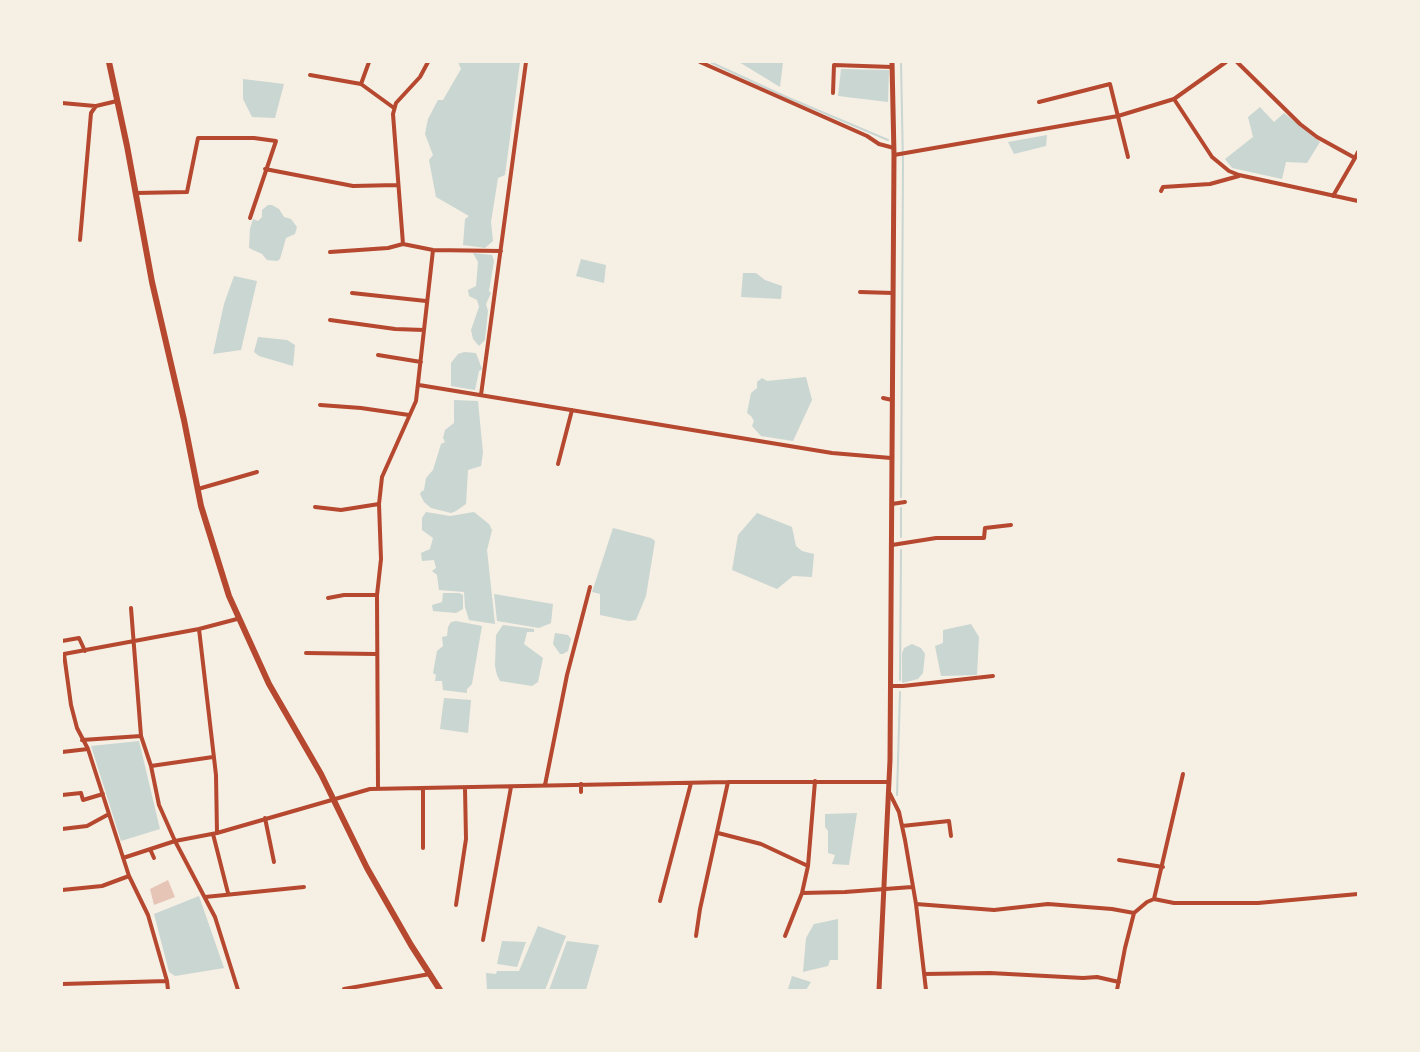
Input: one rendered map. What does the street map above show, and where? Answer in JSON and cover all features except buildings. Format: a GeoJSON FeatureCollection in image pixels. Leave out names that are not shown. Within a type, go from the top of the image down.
{"type":"FeatureCollection","features":[{"type":"Feature","properties":{"kind":"main road"},"geometry":{"type":"LineString","coordinates":[[109,62],[152,282],[198,489],[217,560],[237,619],[372,877],[440,990]]}},
{"type":"Feature","properties":{"kind":"main road"},"geometry":{"type":"LineString","coordinates":[[879,990],[890,782],[894,152],[890,115],[892,64]]}},
{"type":"Feature","properties":{"kind":"street"},"geometry":{"type":"LineString","coordinates":[[361,84],[369,62]]}},
{"type":"Feature","properties":{"kind":"street"},"geometry":{"type":"LineString","coordinates":[[403,244],[397,185],[394,108],[420,77],[428,62]]}},
{"type":"Feature","properties":{"kind":"street"},"geometry":{"type":"LineString","coordinates":[[481,395],[526,62]]}},
{"type":"Feature","properties":{"kind":"street"},"geometry":{"type":"LineString","coordinates":[[700,62],[867,136],[894,152],[1118,116],[1174,99],[1226,62]]}},
{"type":"Feature","properties":{"kind":"street"},"geometry":{"type":"LineString","coordinates":[[1236,62],[1300,124],[1317,137],[1355,158]]}},
{"type":"Feature","properties":{"kind":"street"},"geometry":{"type":"LineString","coordinates":[[833,93],[834,65],[892,64]]}},
{"type":"Feature","properties":{"kind":"street"},"geometry":{"type":"LineString","coordinates":[[310,75],[361,84],[394,108]]}},
{"type":"Feature","properties":{"kind":"street"},"geometry":{"type":"LineString","coordinates":[[1039,102],[1110,84],[1128,157]]}},
{"type":"Feature","properties":{"kind":"street"},"geometry":{"type":"LineString","coordinates":[[1174,99],[1212,158],[1229,171],[1239,176],[1359,201]]}},
{"type":"Feature","properties":{"kind":"street"},"geometry":{"type":"LineString","coordinates":[[62,103],[96,106],[117,101]]}},
{"type":"Feature","properties":{"kind":"street"},"geometry":{"type":"LineString","coordinates":[[81,240],[88,127],[91,113],[96,106]]}},
{"type":"Feature","properties":{"kind":"street"},"geometry":{"type":"LineString","coordinates":[[136,193],[187,192],[198,138],[254,138],[276,141],[250,218]]}},
{"type":"Feature","properties":{"kind":"street"},"geometry":{"type":"LineString","coordinates":[[1334,196],[1359,153]]}},
{"type":"Feature","properties":{"kind":"street"},"geometry":{"type":"LineString","coordinates":[[265,169],[353,186],[397,185]]}},
{"type":"Feature","properties":{"kind":"street"},"geometry":{"type":"LineString","coordinates":[[1161,191],[1163,187],[1210,184],[1239,176]]}},
{"type":"Feature","properties":{"kind":"street"},"geometry":{"type":"LineString","coordinates":[[330,252],[388,248],[403,244],[434,250],[501,251]]}},
{"type":"Feature","properties":{"kind":"street"},"geometry":{"type":"LineString","coordinates":[[378,789],[376,654],[377,595],[381,559],[379,504],[382,477],[416,401],[426,301],[434,250]]}},
{"type":"Feature","properties":{"kind":"street"},"geometry":{"type":"LineString","coordinates":[[860,292],[893,293]]}},
{"type":"Feature","properties":{"kind":"street"},"geometry":{"type":"LineString","coordinates":[[352,293],[426,301]]}},
{"type":"Feature","properties":{"kind":"street"},"geometry":{"type":"LineString","coordinates":[[330,320],[424,330]]}},
{"type":"Feature","properties":{"kind":"street"},"geometry":{"type":"LineString","coordinates":[[378,355],[421,362]]}},
{"type":"Feature","properties":{"kind":"street"},"geometry":{"type":"LineString","coordinates":[[419,385],[832,453],[891,458]]}},
{"type":"Feature","properties":{"kind":"street"},"geometry":{"type":"LineString","coordinates":[[883,398],[892,399]]}},
{"type":"Feature","properties":{"kind":"street"},"geometry":{"type":"LineString","coordinates":[[320,405],[360,408],[409,416]]}},
{"type":"Feature","properties":{"kind":"street"},"geometry":{"type":"LineString","coordinates":[[558,464],[573,410]]}},
{"type":"Feature","properties":{"kind":"street"},"geometry":{"type":"LineString","coordinates":[[198,489],[257,472]]}},
{"type":"Feature","properties":{"kind":"street"},"geometry":{"type":"LineString","coordinates":[[892,504],[905,502]]}},
{"type":"Feature","properties":{"kind":"street"},"geometry":{"type":"LineString","coordinates":[[315,507],[341,510],[379,504]]}},
{"type":"Feature","properties":{"kind":"street"},"geometry":{"type":"LineString","coordinates":[[892,545],[936,538],[984,538],[985,528],[1011,525]]}},
{"type":"Feature","properties":{"kind":"street"},"geometry":{"type":"LineString","coordinates":[[545,785],[567,675],[590,586]]}},
{"type":"Feature","properties":{"kind":"street"},"geometry":{"type":"LineString","coordinates":[[328,598],[377,595]]}},
{"type":"Feature","properties":{"kind":"street"},"geometry":{"type":"LineString","coordinates":[[131,608],[141,736],[152,766],[159,805],[219,926],[238,990]]}},
{"type":"Feature","properties":{"kind":"street"},"geometry":{"type":"LineString","coordinates":[[168,990],[148,915],[129,876],[88,749],[82,740],[71,705],[64,654],[200,629],[237,619]]}},
{"type":"Feature","properties":{"kind":"street"},"geometry":{"type":"LineString","coordinates":[[200,629],[213,757],[215,833],[228,893]]}},
{"type":"Feature","properties":{"kind":"street"},"geometry":{"type":"LineString","coordinates":[[62,641],[80,638],[85,651]]}},
{"type":"Feature","properties":{"kind":"street"},"geometry":{"type":"LineString","coordinates":[[306,653],[376,654]]}},
{"type":"Feature","properties":{"kind":"street"},"geometry":{"type":"LineString","coordinates":[[890,686],[993,676]]}},
{"type":"Feature","properties":{"kind":"street"},"geometry":{"type":"LineString","coordinates":[[62,680],[67,680]]}},
{"type":"Feature","properties":{"kind":"street"},"geometry":{"type":"LineString","coordinates":[[82,740],[141,736]]}},
{"type":"Feature","properties":{"kind":"street"},"geometry":{"type":"LineString","coordinates":[[62,752],[88,749]]}},
{"type":"Feature","properties":{"kind":"street"},"geometry":{"type":"LineString","coordinates":[[152,766],[213,757]]}},
{"type":"Feature","properties":{"kind":"street"},"geometry":{"type":"LineString","coordinates":[[1154,899],[1183,774]]}},
{"type":"Feature","properties":{"kind":"street"},"geometry":{"type":"LineString","coordinates":[[785,936],[802,893],[807,866],[814,781]]}},
{"type":"Feature","properties":{"kind":"street"},"geometry":{"type":"LineString","coordinates":[[123,858],[175,841],[215,833],[370,789],[728,782],[890,782]]}},
{"type":"Feature","properties":{"kind":"street"},"geometry":{"type":"LineString","coordinates":[[696,936],[728,782]]}},
{"type":"Feature","properties":{"kind":"street"},"geometry":{"type":"LineString","coordinates":[[660,901],[691,783]]}},
{"type":"Feature","properties":{"kind":"street"},"geometry":{"type":"LineString","coordinates":[[580,792],[581,784]]}},
{"type":"Feature","properties":{"kind":"street"},"geometry":{"type":"LineString","coordinates":[[483,940],[511,787]]}},
{"type":"Feature","properties":{"kind":"street"},"geometry":{"type":"LineString","coordinates":[[423,788],[423,848]]}},
{"type":"Feature","properties":{"kind":"street"},"geometry":{"type":"LineString","coordinates":[[456,905],[466,839],[465,788]]}},
{"type":"Feature","properties":{"kind":"street"},"geometry":{"type":"LineString","coordinates":[[889,792],[899,812],[902,826],[916,904],[926,990]]}},
{"type":"Feature","properties":{"kind":"street"},"geometry":{"type":"LineString","coordinates":[[62,795],[81,794],[83,800],[103,794]]}},
{"type":"Feature","properties":{"kind":"street"},"geometry":{"type":"LineString","coordinates":[[62,829],[87,826],[109,814]]}},
{"type":"Feature","properties":{"kind":"street"},"geometry":{"type":"LineString","coordinates":[[265,818],[274,862]]}},
{"type":"Feature","properties":{"kind":"street"},"geometry":{"type":"LineString","coordinates":[[902,826],[949,821],[951,836]]}},
{"type":"Feature","properties":{"kind":"street"},"geometry":{"type":"LineString","coordinates":[[718,833],[761,844],[807,866]]}},
{"type":"Feature","properties":{"kind":"street"},"geometry":{"type":"LineString","coordinates":[[150,849],[154,858]]}},
{"type":"Feature","properties":{"kind":"street"},"geometry":{"type":"LineString","coordinates":[[1119,860],[1163,867]]}},
{"type":"Feature","properties":{"kind":"street"},"geometry":{"type":"LineString","coordinates":[[62,890],[102,886],[129,876]]}},
{"type":"Feature","properties":{"kind":"street"},"geometry":{"type":"LineString","coordinates":[[205,897],[304,887]]}},
{"type":"Feature","properties":{"kind":"street"},"geometry":{"type":"LineString","coordinates":[[802,893],[912,887]]}},
{"type":"Feature","properties":{"kind":"street"},"geometry":{"type":"LineString","coordinates":[[1117,990],[1134,913],[1141,905],[1154,899],[1174,903],[1258,903],[1359,894]]}},
{"type":"Feature","properties":{"kind":"street"},"geometry":{"type":"LineString","coordinates":[[916,904],[994,910],[1048,904],[1134,913]]}},
{"type":"Feature","properties":{"kind":"street"},"geometry":{"type":"LineString","coordinates":[[924,974],[990,973],[1097,977],[1119,982]]}},
{"type":"Feature","properties":{"kind":"street"},"geometry":{"type":"LineString","coordinates":[[344,988],[431,974]]}},
{"type":"Feature","properties":{"kind":"street"},"geometry":{"type":"LineString","coordinates":[[62,984],[167,981]]}},
{"type":"Feature","properties":{"kind":"shaded area"},"geometry":{"type":"Polygon","coordinates":[[[458,62],[520,62],[505,175],[498,178],[491,222],[493,241],[485,248],[463,245],[465,219],[469,216],[436,197],[429,160],[433,155],[425,134],[428,119],[438,100],[443,100],[461,69],[458,62]]]}},
{"type":"Feature","properties":{"kind":"shaded area"},"geometry":{"type":"Polygon","coordinates":[[[739,62],[783,62],[780,87],[739,62]]]}},
{"type":"Feature","properties":{"kind":"shaded area"},"geometry":{"type":"Polygon","coordinates":[[[841,69],[889,70],[888,102],[838,96],[841,69]]]}},
{"type":"Feature","properties":{"kind":"shaded area"},"geometry":{"type":"Polygon","coordinates":[[[243,79],[284,84],[275,118],[252,117],[243,99],[243,79]]]}},
{"type":"Feature","properties":{"kind":"shaded area"},"geometry":{"type":"Polygon","coordinates":[[[1260,107],[1274,122],[1284,113],[1320,142],[1307,163],[1286,162],[1282,179],[1232,168],[1225,159],[1253,137],[1248,117],[1260,107]]]}},
{"type":"Feature","properties":{"kind":"shaded area"},"geometry":{"type":"Polygon","coordinates":[[[1047,135],[1046,146],[1014,154],[1008,142],[1047,135]]]}},
{"type":"Feature","properties":{"kind":"shaded area"},"geometry":{"type":"Polygon","coordinates":[[[268,205],[279,209],[284,217],[291,219],[297,227],[295,234],[286,238],[280,259],[277,261],[267,260],[262,254],[249,248],[253,219],[258,221],[262,217],[262,210],[268,205]]]}},
{"type":"Feature","properties":{"kind":"shaded area"},"geometry":{"type":"Polygon","coordinates":[[[473,253],[492,255],[494,261],[489,291],[491,293],[486,304],[488,311],[485,340],[479,346],[473,339],[471,330],[479,307],[477,300],[469,296],[468,290],[476,286],[478,262],[473,253]]]}},
{"type":"Feature","properties":{"kind":"shaded area"},"geometry":{"type":"Polygon","coordinates":[[[581,259],[606,265],[604,283],[576,276],[581,259]]]}},
{"type":"Feature","properties":{"kind":"shaded area"},"geometry":{"type":"Polygon","coordinates":[[[743,273],[756,273],[765,280],[782,286],[781,299],[741,297],[743,273]]]}},
{"type":"Feature","properties":{"kind":"shaded area"},"geometry":{"type":"Polygon","coordinates":[[[234,276],[257,281],[241,350],[213,354],[224,304],[234,276]]]}},
{"type":"Feature","properties":{"kind":"shaded area"},"geometry":{"type":"Polygon","coordinates":[[[258,337],[287,340],[295,345],[293,366],[259,356],[254,352],[258,337]]]}},
{"type":"Feature","properties":{"kind":"shaded area"},"geometry":{"type":"Polygon","coordinates":[[[476,353],[482,369],[479,371],[475,390],[451,386],[451,363],[458,354],[476,353]]]}},
{"type":"Feature","properties":{"kind":"shaded area"},"geometry":{"type":"Polygon","coordinates":[[[806,377],[812,400],[793,441],[761,436],[752,426],[754,421],[747,413],[751,393],[757,388],[757,382],[762,378],[767,381],[806,377]]]}},
{"type":"Feature","properties":{"kind":"shaded area"},"geometry":{"type":"Polygon","coordinates":[[[454,400],[478,401],[483,453],[481,466],[468,470],[466,504],[451,513],[431,508],[420,494],[424,490],[426,478],[433,470],[441,444],[445,442],[443,438],[445,430],[454,423],[454,400]]]}},
{"type":"Feature","properties":{"kind":"shaded area"},"geometry":{"type":"Polygon","coordinates":[[[426,512],[450,516],[474,512],[489,524],[492,530],[487,550],[495,624],[469,620],[464,592],[439,590],[437,575],[432,571],[436,568],[434,560],[422,561],[421,553],[430,549],[433,538],[422,530],[422,518],[426,512]]]}},
{"type":"Feature","properties":{"kind":"shaded area"},"geometry":{"type":"Polygon","coordinates":[[[757,513],[792,527],[796,546],[802,551],[814,554],[812,577],[793,576],[777,589],[732,570],[738,535],[757,513]]]}},
{"type":"Feature","properties":{"kind":"shaded area"},"geometry":{"type":"Polygon","coordinates":[[[613,528],[655,541],[646,596],[636,620],[629,621],[600,615],[600,594],[592,592],[613,528]]]}},
{"type":"Feature","properties":{"kind":"shaded area"},"geometry":{"type":"Polygon","coordinates":[[[443,593],[463,595],[463,609],[456,613],[433,611],[432,605],[442,602],[443,593]]]}},
{"type":"Feature","properties":{"kind":"shaded area"},"geometry":{"type":"Polygon","coordinates":[[[494,594],[553,604],[551,623],[539,628],[497,621],[494,594]]]}},
{"type":"Feature","properties":{"kind":"shaded area"},"geometry":{"type":"Polygon","coordinates":[[[451,622],[482,626],[472,684],[467,689],[467,693],[443,690],[442,681],[435,681],[436,675],[433,673],[437,651],[443,646],[442,637],[447,636],[451,622]]]}},
{"type":"Feature","properties":{"kind":"shaded area"},"geometry":{"type":"Polygon","coordinates":[[[971,624],[979,637],[977,675],[941,676],[935,646],[943,643],[943,630],[971,624]]]}},
{"type":"Feature","properties":{"kind":"shaded area"},"geometry":{"type":"Polygon","coordinates":[[[503,625],[534,629],[534,632],[527,632],[524,644],[543,658],[538,682],[532,686],[500,681],[497,675],[496,635],[503,625]]]}},
{"type":"Feature","properties":{"kind":"shaded area"},"geometry":{"type":"Polygon","coordinates":[[[555,633],[568,635],[571,639],[568,651],[563,654],[560,654],[553,644],[555,633]]]}},
{"type":"Feature","properties":{"kind":"shaded area"},"geometry":{"type":"Polygon","coordinates":[[[912,644],[921,648],[925,654],[923,673],[918,679],[902,683],[902,653],[904,648],[912,644]]]}},
{"type":"Feature","properties":{"kind":"shaded area"},"geometry":{"type":"Polygon","coordinates":[[[444,698],[471,700],[468,733],[440,729],[444,698]]]}},
{"type":"Feature","properties":{"kind":"shaded area"},"geometry":{"type":"Polygon","coordinates":[[[139,741],[160,829],[121,841],[91,746],[139,741]]]}},
{"type":"Feature","properties":{"kind":"shaded area"},"geometry":{"type":"Polygon","coordinates":[[[857,813],[849,865],[832,864],[835,855],[828,853],[825,814],[857,813]]]}},
{"type":"Feature","properties":{"kind":"shaded area"},"geometry":{"type":"Polygon","coordinates":[[[199,896],[224,968],[175,976],[169,972],[154,914],[199,896]]]}},
{"type":"Feature","properties":{"kind":"shaded area"},"geometry":{"type":"Polygon","coordinates":[[[838,919],[838,960],[830,960],[828,966],[803,972],[806,938],[814,924],[838,919]]]}},
{"type":"Feature","properties":{"kind":"shaded area"},"geometry":{"type":"Polygon","coordinates":[[[538,926],[566,936],[545,990],[487,990],[486,973],[519,971],[538,926]]]}},
{"type":"Feature","properties":{"kind":"shaded area"},"geometry":{"type":"Polygon","coordinates":[[[502,941],[526,942],[517,967],[497,964],[502,941]]]}},
{"type":"Feature","properties":{"kind":"shaded area"},"geometry":{"type":"Polygon","coordinates":[[[567,941],[599,945],[586,990],[549,990],[567,941]]]}},
{"type":"Feature","properties":{"kind":"shaded area"},"geometry":{"type":"Polygon","coordinates":[[[792,976],[811,982],[806,990],[788,989],[792,976]]]}},
{"type":"Feature","properties":{"kind":"waterway"},"geometry":{"type":"LineString","coordinates":[[710,62],[888,140]]}},
{"type":"Feature","properties":{"kind":"waterway"},"geometry":{"type":"LineString","coordinates":[[901,62],[903,165],[901,497]]}},
{"type":"Feature","properties":{"kind":"waterway"},"geometry":{"type":"LineString","coordinates":[[901,508],[901,537]]}},
{"type":"Feature","properties":{"kind":"waterway"},"geometry":{"type":"LineString","coordinates":[[900,680],[901,550]]}},
{"type":"Feature","properties":{"kind":"waterway"},"geometry":{"type":"LineString","coordinates":[[897,795],[900,692]]}}]}
